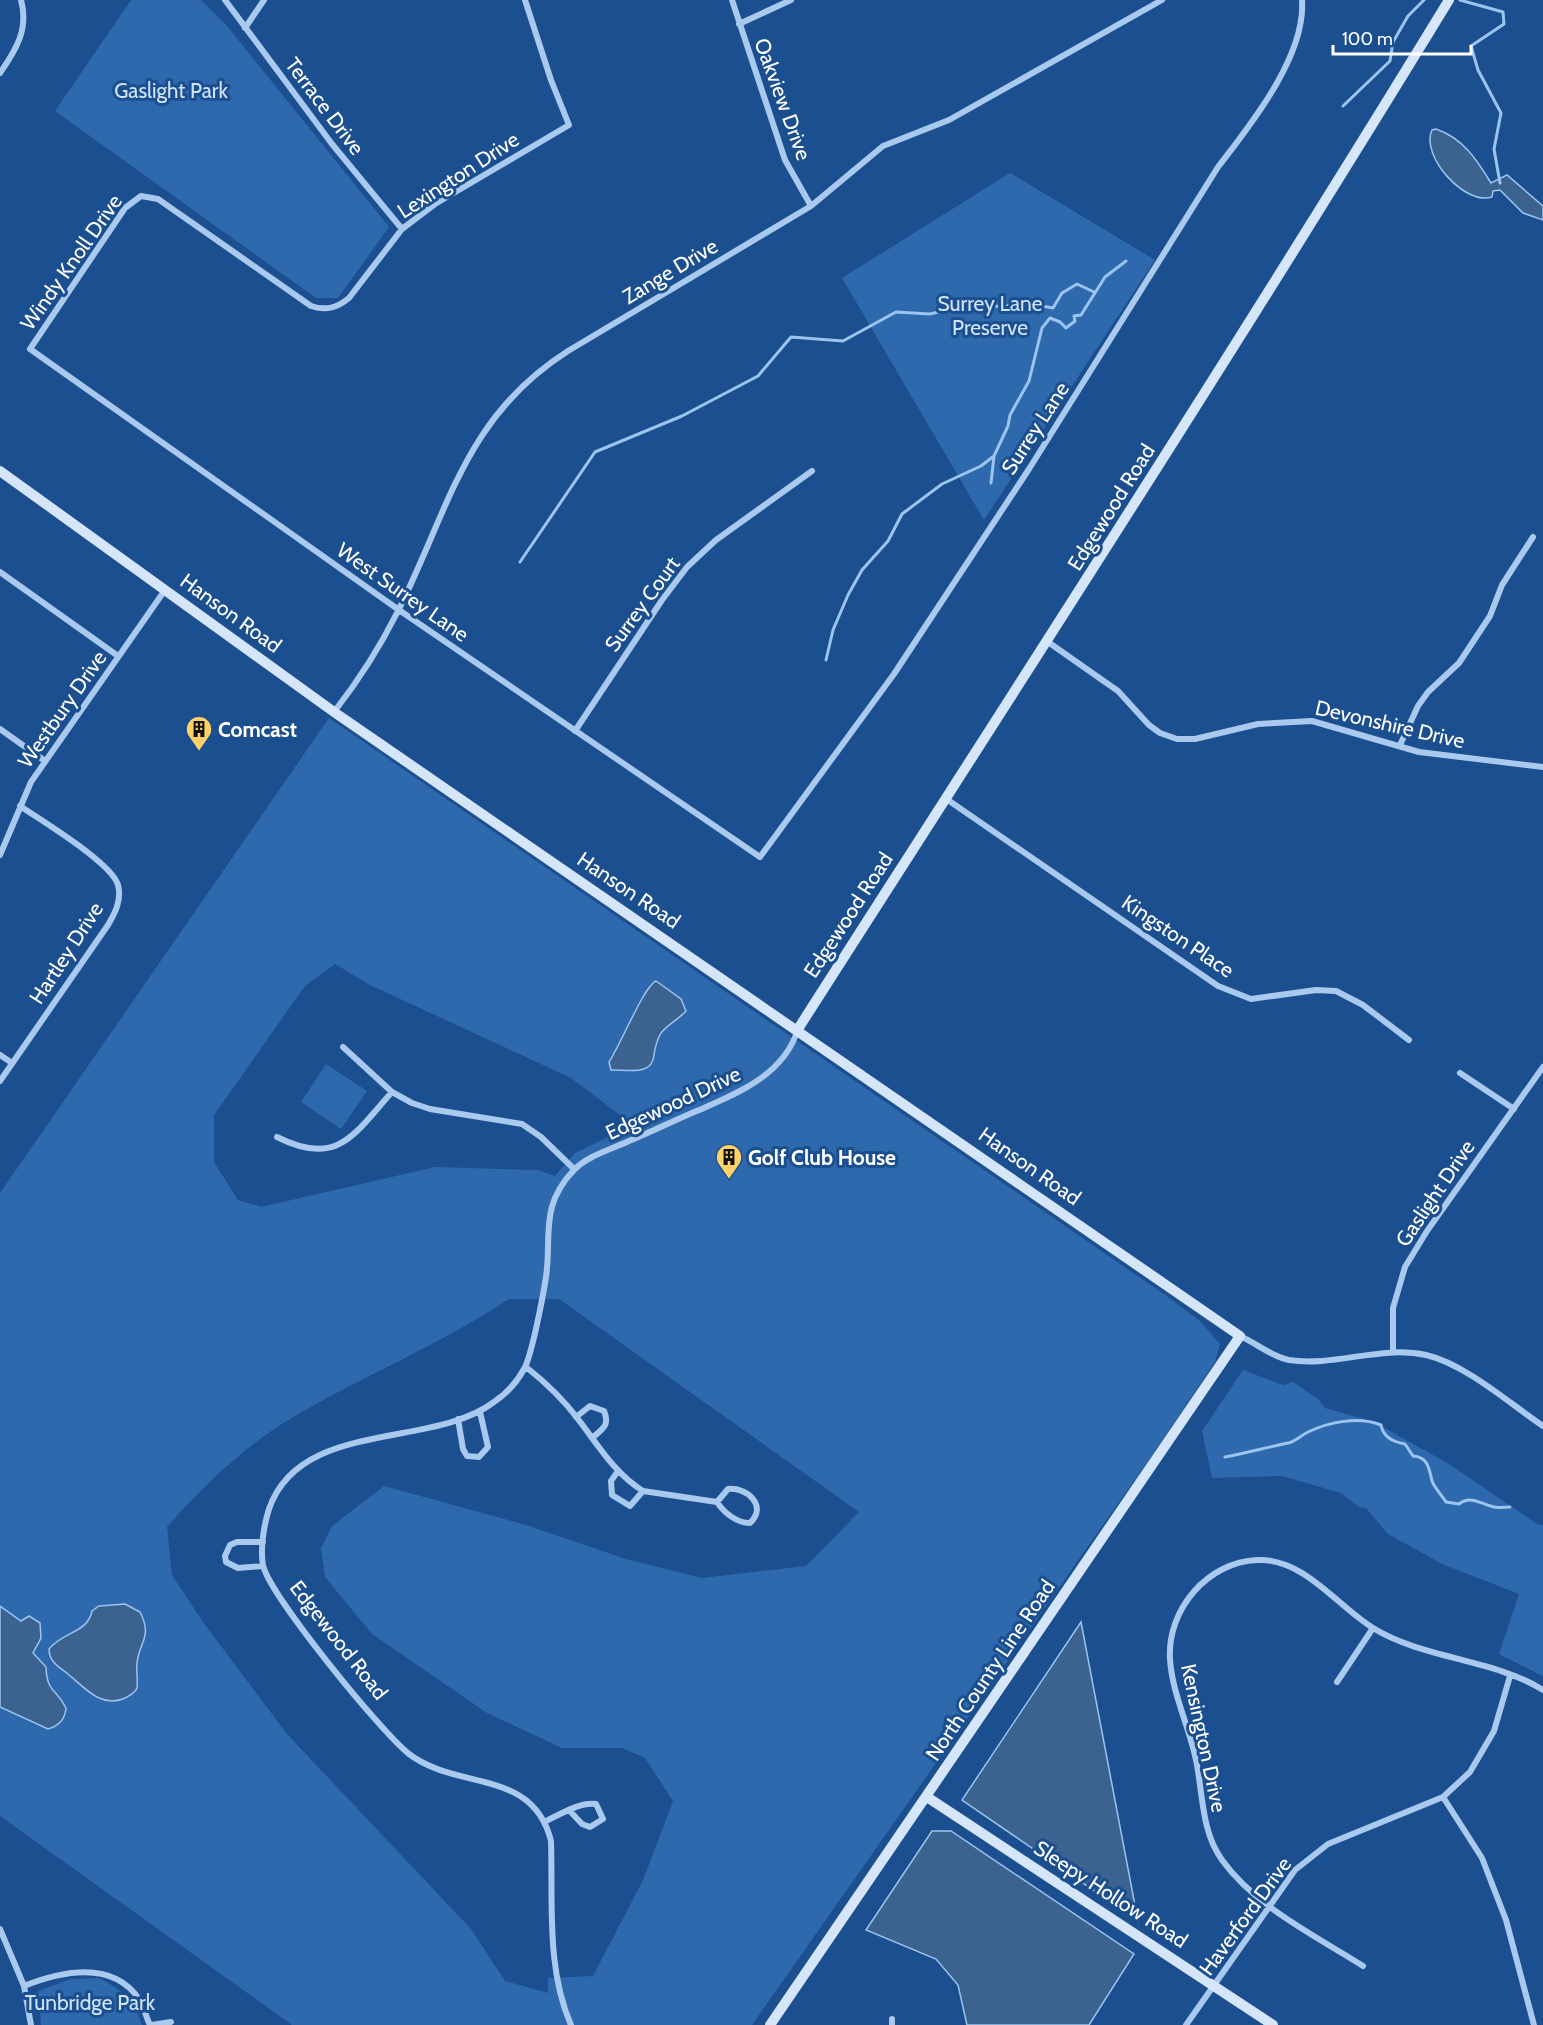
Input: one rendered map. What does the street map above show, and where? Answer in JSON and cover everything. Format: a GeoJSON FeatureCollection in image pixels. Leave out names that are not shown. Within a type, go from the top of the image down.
{"type":"FeatureCollection","features":[{"type":"Feature","properties":{"kind":"street"},"geometry":{"type":"LineString","coordinates":[[0,73],[20,40],[23,25],[21,0]]}},
{"type":"Feature","properties":{"kind":"street","name":"Terrace Drive"},"geometry":{"type":"LineString","coordinates":[[225,0],[332,144],[402,229]]}},
{"type":"Feature","properties":{"kind":"street"},"geometry":{"type":"LineString","coordinates":[[245,28],[264,0]]}},
{"type":"Feature","properties":{"kind":"street","name":"Lexington Drive"},"geometry":{"type":"LineString","coordinates":[[141,196],[158,199],[302,301],[321,309],[341,305],[349,298],[402,229],[435,204],[569,125],[551,80],[525,0]]}},
{"type":"Feature","properties":{"kind":"street","name":"Oakview Drive"},"geometry":{"type":"LineString","coordinates":[[732,0],[785,160],[811,206]]}},
{"type":"Feature","properties":{"kind":"street"},"geometry":{"type":"LineString","coordinates":[[739,24],[791,0]]}},
{"type":"Feature","properties":{"kind":"street","name":"Zange Drive"},"geometry":{"type":"LineString","coordinates":[[334,712],[368,666],[399,610],[471,450],[496,415],[519,389],[568,351],[811,206],[883,146],[949,120],[1162,0]]}},
{"type":"Feature","properties":{"kind":"street","name":"Surrey Lane"},"geometry":{"type":"LineString","coordinates":[[760,857],[894,674],[1042,449],[1218,167],[1249,126],[1293,47],[1302,24],[1302,0]]}},
{"type":"Feature","properties":{"kind":"street","name":"Edgewood Road"},"geometry":{"type":"LineString","coordinates":[[798,1029],[945,798],[1048,642],[1338,184],[1449,1]]}},
{"type":"Feature","properties":{"kind":"street","name":"Windy Knoll Drive"},"geometry":{"type":"LineString","coordinates":[[30,349],[125,208],[141,196]]}},
{"type":"Feature","properties":{"kind":"street","name":"West Surrey Lane"},"geometry":{"type":"LineString","coordinates":[[30,349],[399,610],[760,857]]}},
{"type":"Feature","properties":{"kind":"street","name":"Hanson Road"},"geometry":{"type":"LineString","coordinates":[[0,471],[334,712],[798,1029],[1240,1336]]}},
{"type":"Feature","properties":{"kind":"street","name":"Surrey Court"},"geometry":{"type":"LineString","coordinates":[[575,731],[662,600],[687,567],[716,540],[812,471]]}},
{"type":"Feature","properties":{"kind":"street"},"geometry":{"type":"LineString","coordinates":[[1400,746],[1418,706],[1459,663],[1490,616],[1502,585],[1533,537]]}},
{"type":"Feature","properties":{"kind":"street"},"geometry":{"type":"LineString","coordinates":[[0,572],[118,656]]}},
{"type":"Feature","properties":{"kind":"street","name":"Westbury Drive"},"geometry":{"type":"LineString","coordinates":[[0,855],[31,782],[165,590]]}},
{"type":"Feature","properties":{"kind":"street","name":"Devonshire Drive"},"geometry":{"type":"LineString","coordinates":[[1048,642],[1118,691],[1149,725],[1160,733],[1177,739],[1195,739],[1257,724],[1294,720],[1328,724],[1400,746],[1458,758],[1543,767]]}},
{"type":"Feature","properties":{"kind":"street"},"geometry":{"type":"LineString","coordinates":[[0,729],[45,761]]}},
{"type":"Feature","properties":{"kind":"street","name":"Kingston Place"},"geometry":{"type":"LineString","coordinates":[[945,798],[1218,986],[1251,999],[1316,990],[1336,991],[1363,1005],[1409,1040]]}},
{"type":"Feature","properties":{"kind":"street","name":"Hartley Drive"},"geometry":{"type":"LineString","coordinates":[[0,1081],[108,926],[114,915],[119,894],[114,877],[103,864],[20,807]]}},
{"type":"Feature","properties":{"kind":"street","name":"Edgewood Drive"},"geometry":{"type":"LineString","coordinates":[[574,1169],[603,1153],[752,1086],[778,1062],[794,1041],[798,1029]]}},
{"type":"Feature","properties":{"kind":"street"},"geometry":{"type":"LineString","coordinates":[[343,1047],[392,1092],[430,1109],[530,1128],[574,1169]]}},
{"type":"Feature","properties":{"kind":"street"},"geometry":{"type":"LineString","coordinates":[[0,1055],[12,1063]]}},
{"type":"Feature","properties":{"kind":"street","name":"Gaslight Drive"},"geometry":{"type":"LineString","coordinates":[[1393,1352],[1394,1308],[1405,1267],[1427,1231],[1543,1067]]}},
{"type":"Feature","properties":{"kind":"street"},"geometry":{"type":"LineString","coordinates":[[1460,1073],[1514,1109]]}},
{"type":"Feature","properties":{"kind":"street"},"geometry":{"type":"LineString","coordinates":[[277,1137],[301,1149],[337,1147],[352,1136],[392,1092]]}},
{"type":"Feature","properties":{"kind":"street","name":"Edgewood Road"},"geometry":{"type":"LineString","coordinates":[[546,1821],[536,1808],[506,1787],[442,1772],[409,1754],[369,1711],[290,1613],[263,1566],[263,1542],[265,1522],[271,1503],[293,1472],[307,1461],[359,1443],[480,1412],[512,1385],[526,1367],[546,1276],[548,1220],[552,1207],[574,1169]]}},
{"type":"Feature","properties":{"kind":"street"},"geometry":{"type":"LineString","coordinates":[[1240,1336],[1256,1342],[1279,1357],[1290,1360],[1312,1361],[1393,1352],[1426,1356],[1459,1369],[1543,1426]]}},
{"type":"Feature","properties":{"kind":"street","name":"North County Line Road"},"geometry":{"type":"LineString","coordinates":[[770,2025],[1240,1336]]}},
{"type":"Feature","properties":{"kind":"street"},"geometry":{"type":"LineString","coordinates":[[526,1367],[550,1387],[618,1471],[643,1491],[717,1502],[722,1509],[741,1523],[750,1523],[757,1517],[758,1507],[755,1499],[736,1488],[728,1489],[717,1502]]}},
{"type":"Feature","properties":{"kind":"street"},"geometry":{"type":"LineString","coordinates":[[576,1417],[590,1406],[604,1411],[608,1420],[606,1427],[592,1438]]}},
{"type":"Feature","properties":{"kind":"street"},"geometry":{"type":"LineString","coordinates":[[458,1419],[463,1449],[467,1456],[480,1457],[488,1447],[480,1412]]}},
{"type":"Feature","properties":{"kind":"street"},"geometry":{"type":"LineString","coordinates":[[618,1471],[611,1481],[612,1495],[630,1506],[643,1491]]}},
{"type":"Feature","properties":{"kind":"street"},"geometry":{"type":"LineString","coordinates":[[263,1542],[237,1542],[230,1545],[225,1556],[226,1562],[238,1568],[263,1566]]}},
{"type":"Feature","properties":{"kind":"street","name":"Kensington Drive"},"geometry":{"type":"LineString","coordinates":[[1363,1966],[1268,1905],[1239,1881],[1222,1860],[1211,1839],[1191,1735],[1171,1671],[1170,1656],[1174,1629],[1190,1596],[1211,1575],[1225,1567],[1264,1560],[1298,1570],[1373,1628],[1412,1646],[1510,1676],[1543,1690]]}},
{"type":"Feature","properties":{"kind":"street"},"geometry":{"type":"LineString","coordinates":[[1337,1682],[1373,1628]]}},
{"type":"Feature","properties":{"kind":"street","name":"Haverford Drive"},"geometry":{"type":"LineString","coordinates":[[1186,2025],[1268,1905],[1295,1870],[1328,1844],[1443,1797],[1470,1772],[1494,1731],[1510,1676]]}},
{"type":"Feature","properties":{"kind":"street","name":"Sleepy Hollow Road"},"geometry":{"type":"LineString","coordinates":[[927,1797],[1273,2025]]}},
{"type":"Feature","properties":{"kind":"street"},"geometry":{"type":"LineString","coordinates":[[1443,1797],[1482,1858],[1506,1920],[1534,2025]]}},
{"type":"Feature","properties":{"kind":"street"},"geometry":{"type":"LineString","coordinates":[[570,1810],[582,1824],[590,1827],[599,1824],[603,1819],[596,1804],[587,1803],[570,1810],[546,1821],[551,1841],[555,1969],[561,2002],[571,2025]]}},
{"type":"Feature","properties":{"kind":"street"},"geometry":{"type":"LineString","coordinates":[[0,1929],[24,1986],[31,2025]]}},
{"type":"Feature","properties":{"kind":"street"},"geometry":{"type":"LineString","coordinates":[[24,1986],[68,1973],[93,1972],[116,1978],[139,1999],[150,2025],[171,2022]]}},
{"type":"Feature","properties":{"kind":"green space","name":"Gaslight Park"},"geometry":{"type":"Polygon","coordinates":[[[131,0],[201,0],[227,26],[389,227],[338,298],[316,298],[55,111],[131,0]]]}},
{"type":"Feature","properties":{"kind":"green space","name":"Surrey Lane Preserve"},"geometry":{"type":"Polygon","coordinates":[[[1010,173],[1155,260],[984,520],[842,278],[1010,173]]]}},
{"type":"Feature","properties":{"kind":"green space"},"geometry":{"type":"Polygon","coordinates":[[[329,718],[1168,1297],[1200,1321],[1220,1344],[1215,1362],[1155,1451],[752,2025],[292,2025],[0,1816],[0,1193],[329,718]],[[335,964],[305,986],[214,1115],[214,1162],[238,1200],[261,1207],[435,1167],[537,1170],[555,1176],[575,1153],[633,1125],[571,1078],[370,985],[335,964]],[[509,1299],[456,1331],[317,1403],[273,1430],[224,1468],[167,1527],[172,1575],[203,1622],[287,1734],[471,1929],[505,1981],[548,1993],[548,1978],[593,1976],[643,1880],[673,1801],[645,1758],[622,1748],[562,1748],[487,1713],[372,1634],[325,1577],[321,1548],[332,1526],[384,1486],[526,1525],[626,1559],[702,1578],[806,1566],[859,1512],[559,1299],[509,1299]]]}},
{"type":"Feature","properties":{"kind":"green space"},"geometry":{"type":"Polygon","coordinates":[[[326,1064],[367,1091],[341,1129],[301,1102],[326,1064]]]}},
{"type":"Feature","properties":{"kind":"green space"},"geometry":{"type":"Polygon","coordinates":[[[1243,1370],[1283,1385],[1293,1382],[1318,1399],[1325,1408],[1374,1422],[1449,1464],[1537,1524],[1543,1525],[1543,1676],[1499,1654],[1519,1594],[1442,1564],[1388,1534],[1366,1508],[1359,1507],[1341,1493],[1282,1476],[1212,1478],[1202,1431],[1243,1370]]]}},
{"type":"Feature","properties":{"kind":"green space","name":"Tunbridge Park"},"geometry":{"type":"Polygon","coordinates":[[[98,1978],[114,1986],[126,1996],[142,2025],[41,2025],[38,1991],[71,1979],[98,1978]]]}},
{"type":"Feature","properties":{"kind":"shaded area"},"geometry":{"type":"Polygon","coordinates":[[[1436,129],[1462,144],[1475,158],[1491,183],[1507,175],[1543,206],[1543,220],[1523,213],[1500,190],[1493,191],[1492,197],[1481,198],[1458,187],[1447,177],[1433,153],[1430,141],[1432,130],[1436,129]]]}},
{"type":"Feature","properties":{"kind":"shaded area"},"geometry":{"type":"Polygon","coordinates":[[[656,981],[681,999],[686,1011],[661,1033],[649,1066],[637,1070],[611,1070],[609,1062],[645,994],[656,981]]]}},
{"type":"Feature","properties":{"kind":"shaded area"},"geometry":{"type":"Polygon","coordinates":[[[125,1604],[140,1612],[145,1628],[137,1663],[137,1688],[127,1697],[110,1701],[94,1696],[58,1666],[49,1654],[49,1649],[54,1643],[85,1624],[92,1611],[99,1606],[125,1604]]]}},
{"type":"Feature","properties":{"kind":"shaded area"},"geometry":{"type":"Polygon","coordinates":[[[0,1606],[21,1621],[29,1616],[40,1623],[41,1638],[33,1653],[46,1667],[48,1682],[66,1708],[63,1719],[52,1728],[48,1729],[0,1707],[0,1606]]]}},
{"type":"Feature","properties":{"kind":"shaded area"},"geometry":{"type":"Polygon","coordinates":[[[1081,1622],[1138,1921],[962,1800],[1081,1622]]]}},
{"type":"Feature","properties":{"kind":"shaded area"},"geometry":{"type":"Polygon","coordinates":[[[932,1831],[951,1831],[1134,1954],[1089,2025],[967,2025],[958,1985],[936,1959],[866,1930],[932,1831]]]}},
{"type":"Feature","properties":{"kind":"waterway"},"geometry":{"type":"LineString","coordinates":[[1343,106],[1390,61],[1393,42],[1408,16],[1424,0]]}},
{"type":"Feature","properties":{"kind":"waterway"},"geometry":{"type":"LineString","coordinates":[[1460,0],[1503,12],[1504,24],[1471,46],[1478,70],[1501,113],[1494,149],[1500,183]]}},
{"type":"Feature","properties":{"kind":"waterway"},"geometry":{"type":"LineString","coordinates":[[826,660],[833,630],[848,595],[862,570],[888,541],[902,514],[942,484],[981,466],[994,456],[1008,426],[1010,415],[1029,381],[1042,328],[1050,318],[1060,322],[1066,328],[1075,321],[1074,316],[1081,315],[1105,277],[1126,261]]}},
{"type":"Feature","properties":{"kind":"waterway"},"geometry":{"type":"LineString","coordinates":[[520,562],[595,452],[682,416],[758,376],[791,337],[843,341],[896,312],[930,314],[980,302],[1000,307],[1027,303],[1053,308],[1062,293],[1077,284],[1094,292]]}},
{"type":"Feature","properties":{"kind":"waterway"},"geometry":{"type":"LineString","coordinates":[[991,483],[994,456]]}},
{"type":"Feature","properties":{"kind":"waterway"},"geometry":{"type":"LineString","coordinates":[[1225,1457],[1290,1442],[1325,1425],[1353,1421],[1372,1422],[1381,1425],[1389,1438],[1405,1444],[1413,1456],[1425,1461],[1433,1483],[1446,1502],[1459,1504],[1472,1500],[1494,1507],[1510,1507]]}},
{"type":"Feature","properties":{"kind":"place","name":"Comcast"},"geometry":{"type":"Point","coordinates":[199,752]}},
{"type":"Feature","properties":{"kind":"place","name":"Golf Club House"},"geometry":{"type":"Point","coordinates":[729,1180]}}]}
